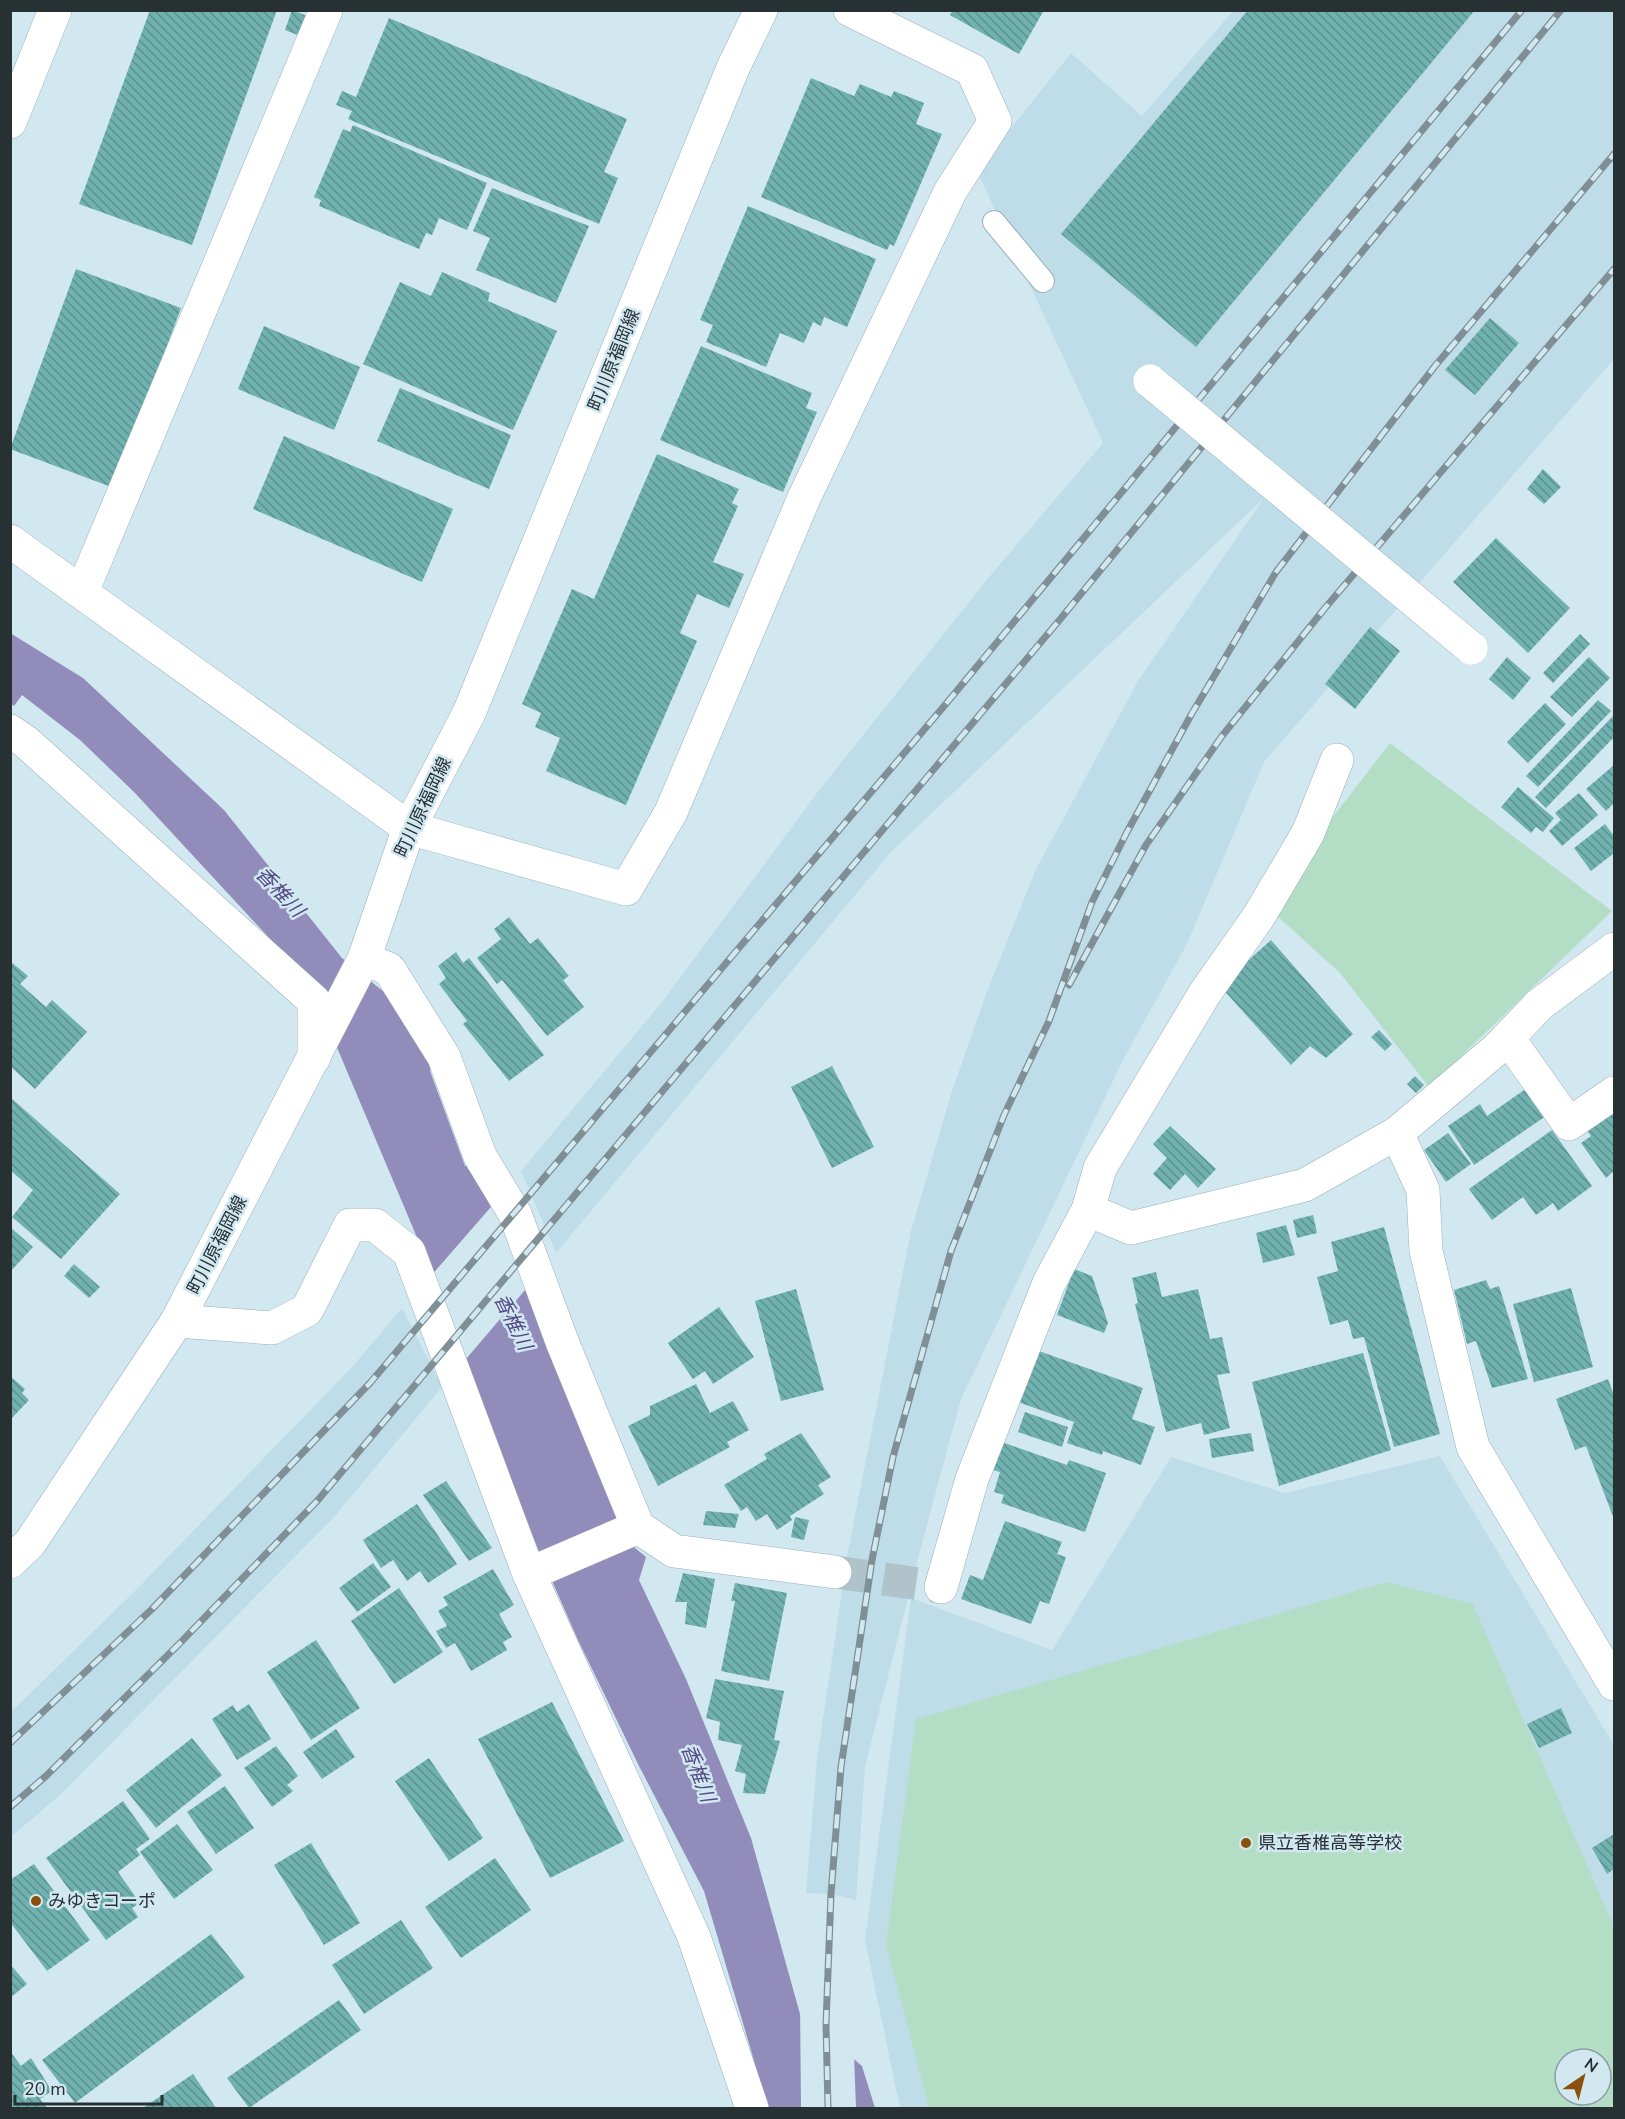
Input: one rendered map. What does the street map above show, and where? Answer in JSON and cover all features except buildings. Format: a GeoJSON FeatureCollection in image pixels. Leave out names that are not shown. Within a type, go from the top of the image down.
{"type":"FeatureCollection","features":[{"type":"Feature","properties":{"kind":"street"},"geometry":{"type":"LineString","coordinates":[[10,122],[55,10]]}},
{"type":"Feature","properties":{"kind":"street"},"geometry":{"type":"LineString","coordinates":[[82,592],[326,10]]}},
{"type":"Feature","properties":{"kind":"street","name":"町川原福岡線"},"geometry":{"type":"LineString","coordinates":[[10,1562],[30,1543],[177,1321],[364,958],[409,828],[469,714],[733,68],[761,10]]}},
{"type":"Feature","properties":{"kind":"street"},"geometry":{"type":"LineString","coordinates":[[10,541],[409,828],[626,889],[671,812],[804,498],[950,192],[996,121],[972,70],[850,10]]}},
{"type":"Feature","properties":{"kind":"street"},"geometry":{"type":"LineString","coordinates":[[1150,381],[1471,648]]}},
{"type":"Feature","properties":{"kind":"street"},"geometry":{"type":"LineString","coordinates":[[10,731],[26,742],[314,1001],[314,1058]]}},
{"type":"Feature","properties":{"kind":"street"},"geometry":{"type":"LineString","coordinates":[[941,1587],[972,1479],[1049,1283],[1088,1210],[1100,1168],[1205,993],[1259,916],[1308,833],[1337,760]]}},
{"type":"Feature","properties":{"kind":"street"},"geometry":{"type":"LineString","coordinates":[[1088,1210],[1131,1228],[1305,1185],[1397,1132],[1508,1038],[1539,1005],[1614,949]]}},
{"type":"Feature","properties":{"kind":"street"},"geometry":{"type":"LineString","coordinates":[[364,958],[389,969],[444,1057],[480,1156],[515,1214],[563,1344],[638,1527],[674,1551],[835,1572]]}},
{"type":"Feature","properties":{"kind":"street"},"geometry":{"type":"LineString","coordinates":[[1508,1038],[1569,1124],[1614,1093]]}},
{"type":"Feature","properties":{"kind":"street"},"geometry":{"type":"LineString","coordinates":[[1397,1132],[1423,1190],[1426,1251],[1473,1448],[1614,1684]]}},
{"type":"Feature","properties":{"kind":"street"},"geometry":{"type":"LineString","coordinates":[[177,1321],[272,1328],[307,1310],[350,1225],[375,1225],[409,1252],[529,1574],[694,1937],[752,2109]]}},
{"type":"Feature","properties":{"kind":"street"},"geometry":{"type":"LineString","coordinates":[[529,1574],[638,1527]]}},
{"type":"Feature","properties":{"kind":"lane"},"geometry":{"type":"LineString","coordinates":[[994,222],[1043,281]]}},
{"type":"Feature","properties":{"kind":"shaded area"},"geometry":{"type":"Polygon","coordinates":[[[1233,11],[1614,11],[1614,359],[1264,762],[1187,944],[1122,1062],[961,1399],[865,1767],[856,1900],[831,1894],[806,1893],[817,1759],[848,1551],[911,1231],[951,1094],[986,994],[1036,869],[1138,681],[1264,498],[892,851],[556,1253],[521,1171],[662,1002],[817,793],[989,577],[1103,443],[977,171],[1071,53],[1142,116],[1233,11]]]}},
{"type":"Feature","properties":{"kind":"shaded area"},"geometry":{"type":"Polygon","coordinates":[[[402,1308],[442,1387],[335,1516],[61,1794],[11,1837],[11,1712],[136,1590],[352,1367],[402,1308]]]}},
{"type":"Feature","properties":{"kind":"shaded area","name":"県立香椎高等学校"},"geometry":{"type":"Polygon","coordinates":[[[1440,1456],[1614,1745],[1614,2108],[900,2108],[865,1940],[911,1598],[1052,1650],[1171,1457],[1285,1493],[1440,1456]]]}},
{"type":"Feature","properties":{"kind":"green space"},"geometry":{"type":"Polygon","coordinates":[[[1390,743],[1612,911],[1429,1087],[1340,973],[1265,905],[1390,743]]]}},
{"type":"Feature","properties":{"kind":"green space","name":"県立香椎高等学校"},"geometry":{"type":"Polygon","coordinates":[[[1387,1582],[1473,1604],[1614,1927],[1614,2108],[929,2108],[886,1944],[916,1719],[1387,1582]]]}},
{"type":"Feature","properties":{"kind":"water","name":"香椎川"},"geometry":{"type":"Polygon","coordinates":[[[10,633],[83,678],[224,810],[342,958],[405,1009],[432,1067],[430,1071],[465,1166],[469,1165],[516,1228],[635,1548],[646,1557],[639,1580],[686,1679],[751,1838],[800,2014],[862,2066],[875,2108],[768,2108],[704,1891],[639,1766],[578,1640],[538,1549],[463,1365],[432,1273],[309,981],[135,793],[80,740],[22,695],[14,706],[11,704],[10,633]]]}},
{"type":"Feature","properties":{"kind":"pier"},"geometry":{"type":"Polygon","coordinates":[[[497,1200],[537,1276],[460,1366],[430,1277],[497,1200]]]}},
{"type":"Feature","properties":{"kind":"pier"},"geometry":{"type":"Polygon","coordinates":[[[800,2002],[803,2012],[854,2055],[856,2108],[801,2108],[800,2002]]]}},
{"type":"Feature","properties":{"kind":"tunnel"},"geometry":{"type":"LineString","coordinates":[[835,1572],[941,1587]]}},
{"type":"Feature","properties":{"kind":"railway"},"geometry":{"type":"LineString","coordinates":[[10,1743],[152,1609],[370,1383],[945,705],[1522,10]]}},
{"type":"Feature","properties":{"kind":"railway"},"geometry":{"type":"LineString","coordinates":[[10,1807],[46,1776],[182,1641],[318,1500],[1057,623],[1561,10]]}},
{"type":"Feature","properties":{"kind":"railway"},"geometry":{"type":"LineString","coordinates":[[828,2108],[826,2024],[831,1894],[841,1767],[872,1560],[893,1457],[951,1251],[1004,1115],[1049,1021],[1092,902],[1127,832],[1191,715],[1276,572],[1435,366],[1614,154]]}},
{"type":"Feature","properties":{"kind":"railway"},"geometry":{"type":"LineString","coordinates":[[1069,985],[1146,845],[1222,736],[1325,608],[1614,269]]}},
{"type":"Feature","properties":{"kind":"place","name":"県立香椎高等学校"},"geometry":{"type":"Point","coordinates":[1246,1843]}},
{"type":"Feature","properties":{"kind":"place","name":"みゆきコーポ"},"geometry":{"type":"Point","coordinates":[36,1901]}}]}
